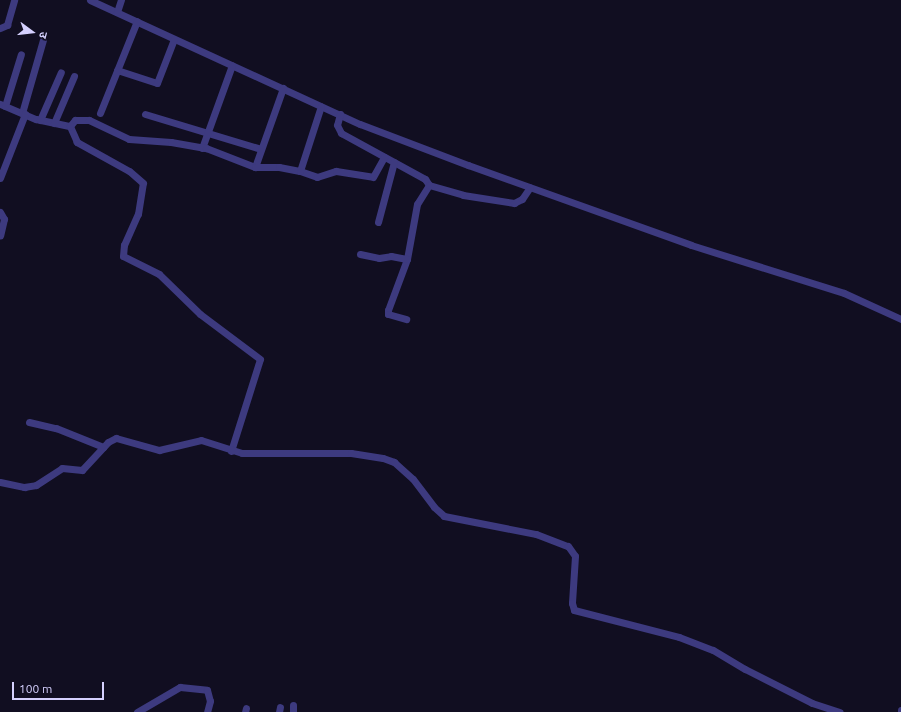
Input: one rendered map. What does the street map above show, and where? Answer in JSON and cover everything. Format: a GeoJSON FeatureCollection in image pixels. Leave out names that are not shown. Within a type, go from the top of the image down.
{"type":"FeatureCollection","features":[{"type":"Feature","properties":{"kind":"street"},"geometry":{"type":"LineString","coordinates":[[0,28],[7,24],[14,0]]}},
{"type":"Feature","properties":{"kind":"street"},"geometry":{"type":"LineString","coordinates":[[90,0],[340,114],[530,187],[690,245],[811,282],[874,306],[901,319]]}},
{"type":"Feature","properties":{"kind":"street"},"geometry":{"type":"LineString","coordinates":[[117,12],[121,0]]}},
{"type":"Feature","properties":{"kind":"street"},"geometry":{"type":"LineString","coordinates":[[100,113],[137,21]]}},
{"type":"Feature","properties":{"kind":"street"},"geometry":{"type":"LineString","coordinates":[[117,70],[156,83],[174,38]]}},
{"type":"Feature","properties":{"kind":"street"},"geometry":{"type":"LineString","coordinates":[[0,178],[23,113],[43,40]]}},
{"type":"Feature","properties":{"kind":"street"},"geometry":{"type":"LineString","coordinates":[[21,54],[2,104],[40,120],[70,126]]}},
{"type":"Feature","properties":{"kind":"street"},"geometry":{"type":"LineString","coordinates":[[202,148],[232,65]]}},
{"type":"Feature","properties":{"kind":"street"},"geometry":{"type":"LineString","coordinates":[[40,120],[61,72]]}},
{"type":"Feature","properties":{"kind":"street"},"geometry":{"type":"LineString","coordinates":[[54,124],[74,76]]}},
{"type":"Feature","properties":{"kind":"street"},"geometry":{"type":"LineString","coordinates":[[255,167],[282,88]]}},
{"type":"Feature","properties":{"kind":"street"},"geometry":{"type":"LineString","coordinates":[[300,171],[321,106]]}},
{"type":"Feature","properties":{"kind":"street"},"geometry":{"type":"LineString","coordinates":[[145,114],[208,131],[261,149]]}},
{"type":"Feature","properties":{"kind":"street"},"geometry":{"type":"LineString","coordinates":[[340,114],[337,125],[341,134],[425,179],[429,185],[462,195],[514,203],[522,199],[530,187]]}},
{"type":"Feature","properties":{"kind":"street"},"geometry":{"type":"LineString","coordinates":[[70,126],[75,120],[89,120],[129,139],[171,142],[202,148],[255,167],[279,167],[300,171],[317,177],[336,171],[373,177],[384,157]]}},
{"type":"Feature","properties":{"kind":"street"},"geometry":{"type":"LineString","coordinates":[[70,126],[77,142],[129,171],[143,184],[138,214],[122,249],[123,256],[162,276],[200,314],[260,359],[231,451]]}},
{"type":"Feature","properties":{"kind":"street"},"geometry":{"type":"LineString","coordinates":[[378,222],[394,162]]}},
{"type":"Feature","properties":{"kind":"street"},"geometry":{"type":"LineString","coordinates":[[406,319],[388,314],[388,310],[407,259],[417,204],[429,185]]}},
{"type":"Feature","properties":{"kind":"street"},"geometry":{"type":"LineString","coordinates":[[0,212],[4,219],[0,236]]}},
{"type":"Feature","properties":{"kind":"street"},"geometry":{"type":"LineString","coordinates":[[360,254],[378,258],[392,256],[407,259]]}},
{"type":"Feature","properties":{"kind":"street"},"geometry":{"type":"LineString","coordinates":[[29,422],[56,428],[103,447]]}},
{"type":"Feature","properties":{"kind":"street"},"geometry":{"type":"LineString","coordinates":[[0,482],[24,487],[36,485],[62,468],[82,470],[103,447],[116,438],[159,450],[201,440],[231,451],[287,454],[351,453],[376,456],[394,462],[413,479],[434,507],[444,516],[536,534],[568,546],[575,556],[572,603],[574,610],[679,637],[713,650],[812,703],[840,712]]}},
{"type":"Feature","properties":{"kind":"street"},"geometry":{"type":"LineString","coordinates":[[137,712],[172,689],[180,687],[207,690],[210,701],[207,712]]}}]}
